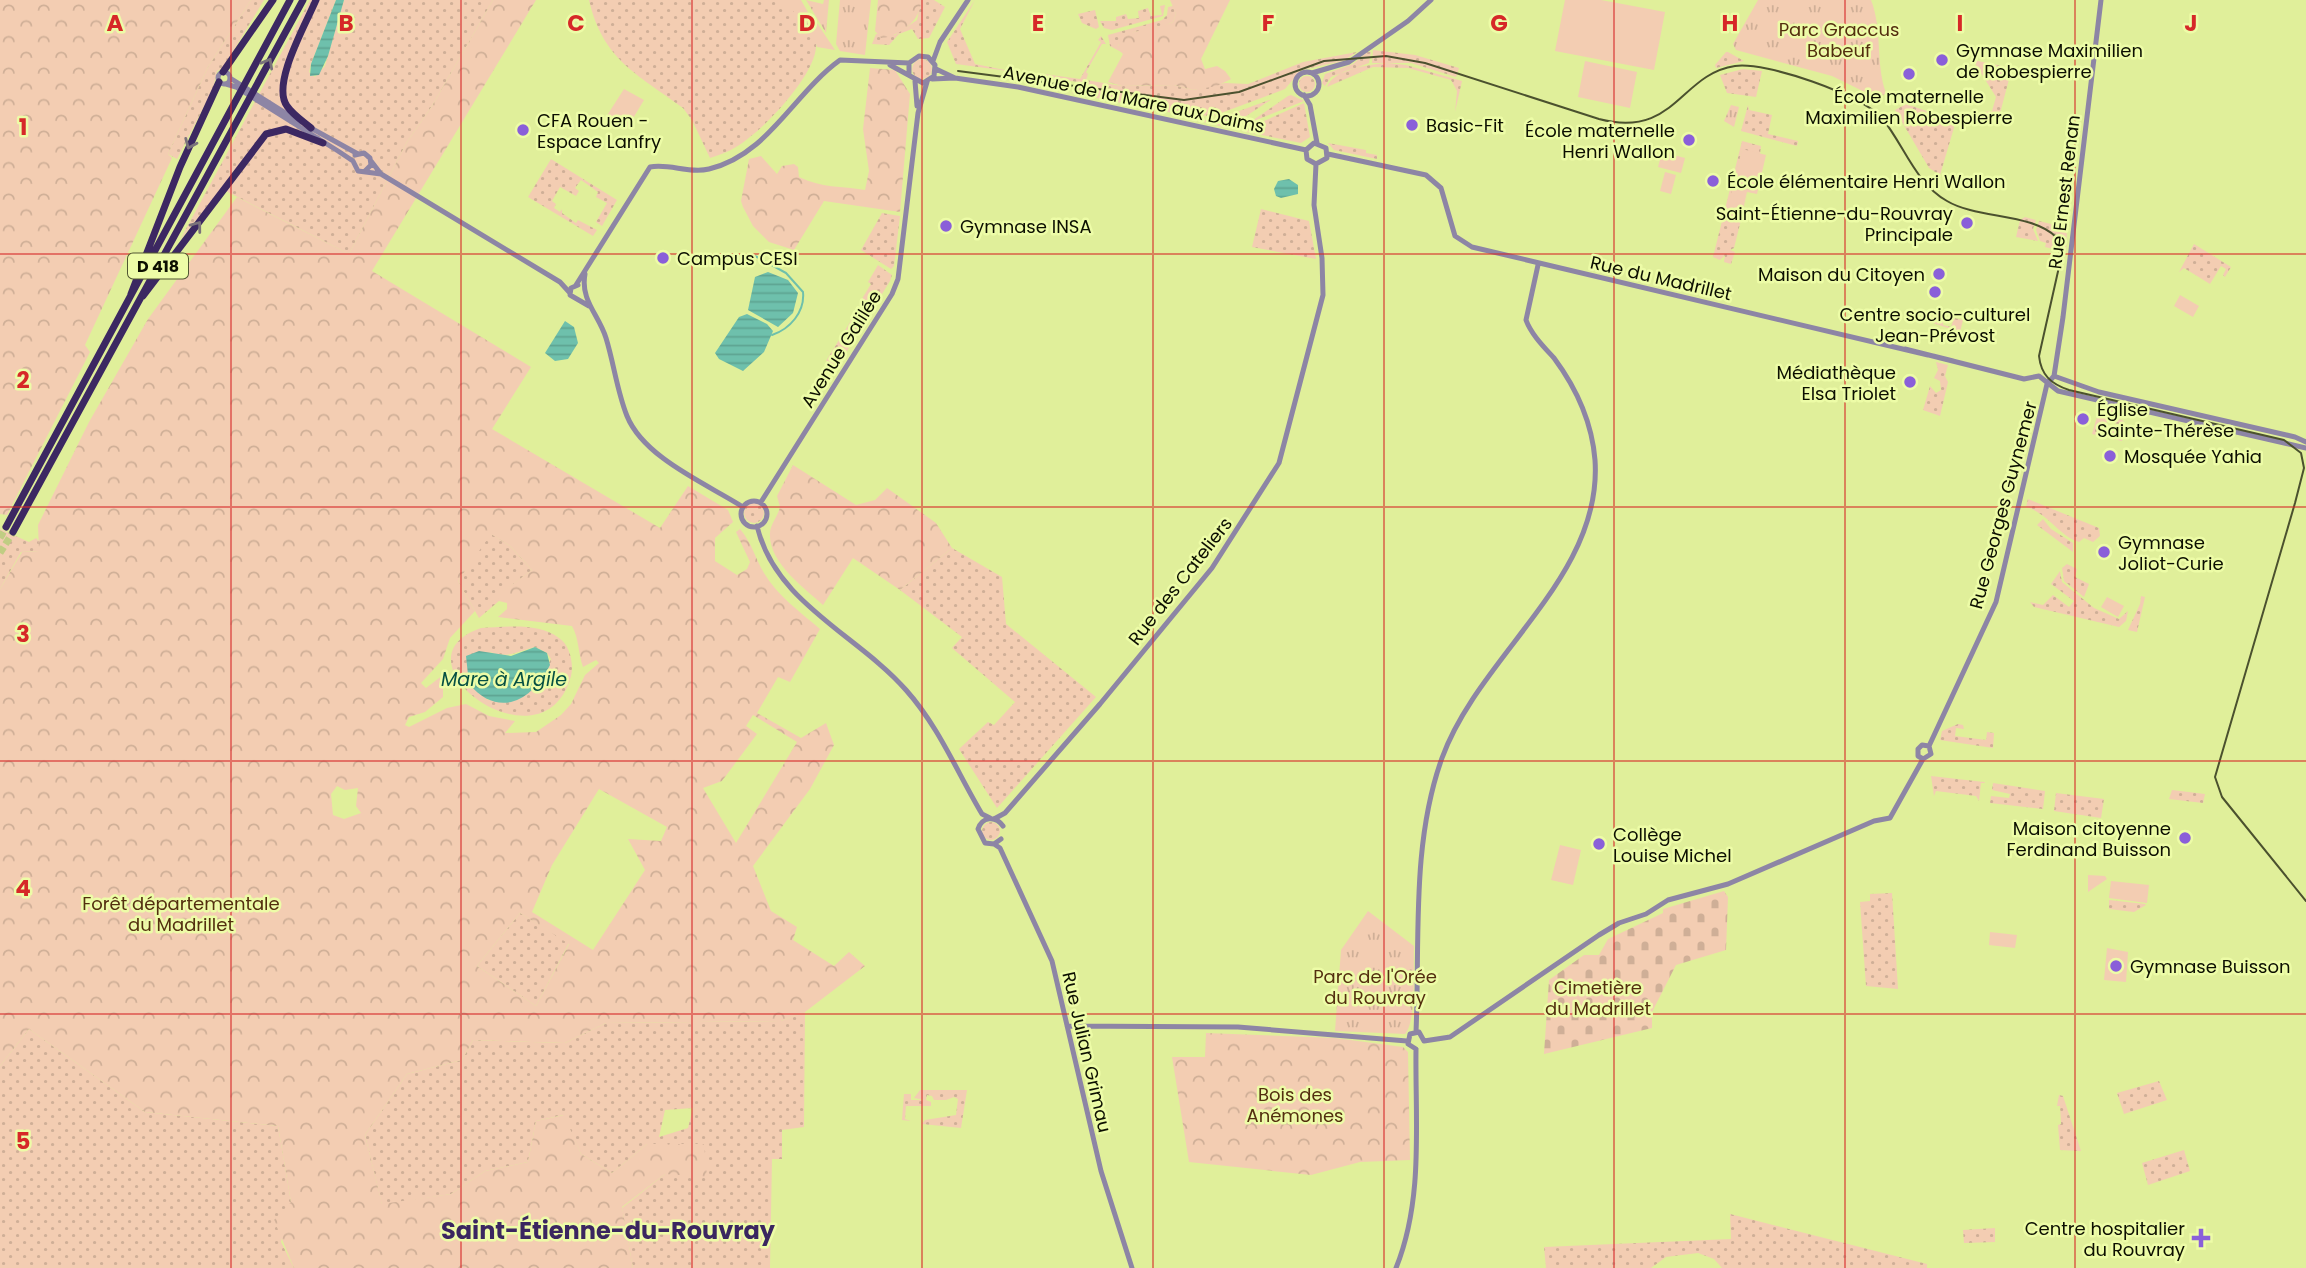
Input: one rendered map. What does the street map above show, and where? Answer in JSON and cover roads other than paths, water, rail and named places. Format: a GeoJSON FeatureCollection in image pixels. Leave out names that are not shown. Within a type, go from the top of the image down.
{"type":"FeatureCollection","features":[{"type":"Feature","properties":{"kind":"highway"},"geometry":{"type":"LineString","coordinates":[[223,72],[273,0]]}},
{"type":"Feature","properties":{"kind":"highway","name":"D 418"},"geometry":{"type":"LineString","coordinates":[[290,0],[10,530],[303,0]]}},
{"type":"Feature","properties":{"kind":"highway"},"geometry":{"type":"LineString","coordinates":[[311,128],[287,106],[281,93],[285,72],[316,0]]}},
{"type":"Feature","properties":{"kind":"highway"},"geometry":{"type":"LineString","coordinates":[[130,303],[131,290],[180,167],[222,83]]}},
{"type":"Feature","properties":{"kind":"highway"},"geometry":{"type":"LineString","coordinates":[[140,299],[149,292],[263,137],[272,131],[286,129],[323,143]]}},
{"type":"Feature","properties":{"kind":"street"},"geometry":{"type":"LineString","coordinates":[[570,293],[650,167],[694,171],[730,163],[758,144],[840,60],[849,58],[888,64],[909,63],[915,57],[925,56],[940,42],[968,0]]}},
{"type":"Feature","properties":{"kind":"street"},"geometry":{"type":"LineString","coordinates":[[1317,143],[1310,105],[1296,89],[1296,80],[1302,73],[1323,71],[1353,59],[1408,21],[1431,0]]}},
{"type":"Feature","properties":{"kind":"street","name":"Rue Ernest Renan"},"geometry":{"type":"LineString","coordinates":[[2054,376],[2101,0]]}},
{"type":"Feature","properties":{"kind":"street"},"geometry":{"type":"LineString","coordinates":[[933,61],[940,42]]}},
{"type":"Feature","properties":{"kind":"street"},"geometry":{"type":"LineString","coordinates":[[888,64],[909,74],[915,81],[929,80],[936,69],[933,61],[925,56]]}},
{"type":"Feature","properties":{"kind":"street"},"geometry":{"type":"LineString","coordinates":[[909,63],[909,74]]}},
{"type":"Feature","properties":{"kind":"street","name":"Avenue de la Mare aux Daims"},"geometry":{"type":"LineString","coordinates":[[936,69],[955,78]]}},
{"type":"Feature","properties":{"kind":"street"},"geometry":{"type":"LineString","coordinates":[[1310,105],[1323,71]]}},
{"type":"Feature","properties":{"kind":"street"},"geometry":{"type":"LineString","coordinates":[[237,86],[222,83],[218,76],[223,72],[237,86],[260,100],[358,154],[367,154],[381,174],[560,282],[578,300],[590,306]]}},
{"type":"Feature","properties":{"kind":"street"},"geometry":{"type":"LineString","coordinates":[[1312,73],[1318,79]]}},
{"type":"Feature","properties":{"kind":"street"},"geometry":{"type":"LineString","coordinates":[[222,83],[230,78]]}},
{"type":"Feature","properties":{"kind":"street","name":"Avenue de la Mare aux Daims"},"geometry":{"type":"LineString","coordinates":[[929,80],[955,78],[1087,101],[1306,150]]}},
{"type":"Feature","properties":{"kind":"street","name":"Avenue Galilée"},"geometry":{"type":"LineString","coordinates":[[918,113],[929,80]]}},
{"type":"Feature","properties":{"kind":"street","name":"Avenue Galilée"},"geometry":{"type":"LineString","coordinates":[[761,502],[895,287],[901,268],[918,113],[915,81]]}},
{"type":"Feature","properties":{"kind":"street"},"geometry":{"type":"LineString","coordinates":[[1304,95],[1312,94]]}},
{"type":"Feature","properties":{"kind":"street"},"geometry":{"type":"LineString","coordinates":[[260,100],[353,161],[356,170],[381,174]]}},
{"type":"Feature","properties":{"kind":"street"},"geometry":{"type":"LineString","coordinates":[[1317,143],[1324,145],[1328,154],[1325,160],[1316,164],[1307,159],[1306,150],[1317,143]]}},
{"type":"Feature","properties":{"kind":"street"},"geometry":{"type":"LineString","coordinates":[[353,161],[358,154]]}},
{"type":"Feature","properties":{"kind":"street","name":"Rue du Madrillet"},"geometry":{"type":"LineString","coordinates":[[1328,154],[1418,173],[1441,188],[1451,229],[1459,241],[1538,265],[2031,378],[2058,391],[2306,448]]}},
{"type":"Feature","properties":{"kind":"street"},"geometry":{"type":"LineString","coordinates":[[365,171],[371,162]]}},
{"type":"Feature","properties":{"kind":"street","name":"Rue des Cateliers"},"geometry":{"type":"LineString","coordinates":[[992,818],[1005,813],[1212,569],[1279,463],[1323,295],[1322,258],[1315,225],[1316,164]]}},
{"type":"Feature","properties":{"kind":"street"},"geometry":{"type":"LineString","coordinates":[[1416,1032],[1423,842],[1429,802],[1443,755],[1471,703],[1568,564],[1586,525],[1594,492],[1593,446],[1581,402],[1569,379],[1527,320],[1538,265]]}},
{"type":"Feature","properties":{"kind":"street"},"geometry":{"type":"LineString","coordinates":[[585,273],[584,291],[606,337],[623,405],[634,430],[658,454],[743,507]]}},
{"type":"Feature","properties":{"kind":"street"},"geometry":{"type":"LineString","coordinates":[[560,282],[575,285],[584,291]]}},
{"type":"Feature","properties":{"kind":"street"},"geometry":{"type":"LineString","coordinates":[[578,300],[584,291]]}},
{"type":"Feature","properties":{"kind":"street"},"geometry":{"type":"LineString","coordinates":[[2046,384],[2054,376],[2099,392],[2295,437],[2306,442]]}},
{"type":"Feature","properties":{"kind":"street","name":"Rue Georges Guynemer"},"geometry":{"type":"LineString","coordinates":[[1929,746],[1996,602],[2046,384]]}},
{"type":"Feature","properties":{"kind":"street"},"geometry":{"type":"LineString","coordinates":[[750,502],[761,502],[767,514],[765,522],[757,526],[744,522],[743,507],[750,502]]}},
{"type":"Feature","properties":{"kind":"street"},"geometry":{"type":"LineString","coordinates":[[757,526],[766,555],[783,582],[876,660],[915,699],[946,746],[979,809],[980,839],[997,846],[1001,839],[1005,813]]}},
{"type":"Feature","properties":{"kind":"street"},"geometry":{"type":"LineString","coordinates":[[1396,1268],[1407,1237],[1414,1198],[1416,1049],[1424,1041],[1452,1036],[1619,923],[1646,914],[1668,900],[1730,883],[1874,821],[1890,818],[1923,759],[1930,756],[1929,746],[1922,745],[1918,749],[1918,755],[1923,759]]}},
{"type":"Feature","properties":{"kind":"street"},"geometry":{"type":"LineString","coordinates":[[979,809],[1003,826]]}},
{"type":"Feature","properties":{"kind":"street"},"geometry":{"type":"LineString","coordinates":[[981,822],[992,818]]}},
{"type":"Feature","properties":{"kind":"street","name":"Rue Julian Grimau"},"geometry":{"type":"LineString","coordinates":[[997,846],[1052,961],[1101,1171],[1132,1268]]}},
{"type":"Feature","properties":{"kind":"street"},"geometry":{"type":"LineString","coordinates":[[1067,1026],[1273,1028],[1407,1041],[1416,1049]]}},
{"type":"Feature","properties":{"kind":"street"},"geometry":{"type":"LineString","coordinates":[[1407,1041],[1410,1034],[1416,1032],[1422,1035],[1424,1041]]}},
{"type":"Feature","properties":{"kind":"water"},"geometry":{"type":"Polygon","coordinates":[[[336,0],[344,0],[328,56],[319,75],[310,76],[311,64],[336,0]]]}},
{"type":"Feature","properties":{"kind":"water"},"geometry":{"type":"Polygon","coordinates":[[[1289,179],[1298,185],[1298,194],[1281,198],[1276,196],[1274,189],[1278,181],[1289,179]]]}},
{"type":"Feature","properties":{"kind":"water"},"geometry":{"type":"Polygon","coordinates":[[[768,272],[788,280],[798,293],[793,313],[778,327],[748,310],[755,277],[768,272]]]}},
{"type":"Feature","properties":{"kind":"water"},"geometry":{"type":"Polygon","coordinates":[[[747,314],[767,324],[773,331],[764,352],[743,371],[719,359],[715,353],[739,317],[747,314]]]}},
{"type":"Feature","properties":{"kind":"water"},"geometry":{"type":"Polygon","coordinates":[[[565,321],[574,327],[578,343],[568,359],[555,361],[545,353],[565,321]]]}},
{"type":"Feature","properties":{"kind":"water","name":"Mare à Argile"},"geometry":{"type":"Polygon","coordinates":[[[535,647],[547,653],[550,665],[543,678],[524,696],[503,703],[492,701],[480,695],[469,684],[466,656],[479,651],[511,656],[535,647]]]}},
{"type":"Feature","properties":{"kind":"waterway"},"geometry":{"type":"LineString","coordinates":[[755,256],[786,273],[803,292],[802,306],[795,319],[785,329],[772,335]]}},
{"type":"Feature","properties":{"kind":"tunnel"},"geometry":{"type":"LineString","coordinates":[[0,538],[6,527]]}},
{"type":"Feature","properties":{"kind":"tunnel"},"geometry":{"type":"LineString","coordinates":[[0,553],[13,532]]}},
{"type":"Feature","properties":{"kind":"tram line"},"geometry":{"type":"LineString","coordinates":[[958,71],[1184,100],[1239,92],[1324,61],[1386,56],[1425,63],[1599,119],[1624,123],[1645,120],[1661,113],[1701,80],[1716,71],[1735,66],[1789,74],[1855,99],[1882,118],[1918,174],[1947,201],[1973,211],[2033,224],[2056,237],[2061,258],[2039,356],[2042,368],[2052,382],[2069,390],[2284,440],[2301,453],[2304,468],[2295,503],[2215,777],[2222,797],[2306,901]]}},
{"type":"Feature","properties":{"kind":"place","name":"Gymnase Maximilien de Robespierre"},"geometry":{"type":"Point","coordinates":[1942,60]}},
{"type":"Feature","properties":{"kind":"place","name":"École maternelle Maximilien Robespierre"},"geometry":{"type":"Point","coordinates":[1909,74]}},
{"type":"Feature","properties":{"kind":"place","name":"Basic-Fit"},"geometry":{"type":"Point","coordinates":[1412,125]}},
{"type":"Feature","properties":{"kind":"place","name":"CFA Rouen - Espace Lanfry"},"geometry":{"type":"Point","coordinates":[523,130]}},
{"type":"Feature","properties":{"kind":"place","name":"École maternelle Henri Wallon"},"geometry":{"type":"Point","coordinates":[1689,140]}},
{"type":"Feature","properties":{"kind":"place","name":"École élémentaire Henri Wallon"},"geometry":{"type":"Point","coordinates":[1713,181]}},
{"type":"Feature","properties":{"kind":"place","name":"Saint-Étienne-du-Rouvray Principale"},"geometry":{"type":"Point","coordinates":[1967,223]}},
{"type":"Feature","properties":{"kind":"place","name":"Gymnase INSA"},"geometry":{"type":"Point","coordinates":[946,226]}},
{"type":"Feature","properties":{"kind":"place","name":"Campus CESI"},"geometry":{"type":"Point","coordinates":[663,258]}},
{"type":"Feature","properties":{"kind":"place","name":"Maison du Citoyen"},"geometry":{"type":"Point","coordinates":[1939,274]}},
{"type":"Feature","properties":{"kind":"place","name":"Centre socio-culturel Jean-Prévost"},"geometry":{"type":"Point","coordinates":[1935,292]}},
{"type":"Feature","properties":{"kind":"place","name":"Médiathèque Elsa Triolet"},"geometry":{"type":"Point","coordinates":[1910,382]}},
{"type":"Feature","properties":{"kind":"place","name":"Église Sainte-Thérèse"},"geometry":{"type":"Point","coordinates":[2083,419]}},
{"type":"Feature","properties":{"kind":"place","name":"Mosquée Yahia"},"geometry":{"type":"Point","coordinates":[2110,456]}},
{"type":"Feature","properties":{"kind":"place","name":"Gymnase Joliot-Curie"},"geometry":{"type":"Point","coordinates":[2104,552]}},
{"type":"Feature","properties":{"kind":"place","name":"Maison citoyenne Ferdinand Buisson"},"geometry":{"type":"Point","coordinates":[2185,838]}},
{"type":"Feature","properties":{"kind":"place","name":"Collège Louise Michel"},"geometry":{"type":"Point","coordinates":[1599,844]}},
{"type":"Feature","properties":{"kind":"place","name":"Gymnase Buisson"},"geometry":{"type":"Point","coordinates":[2116,966]}},
{"type":"Feature","properties":{"kind":"place","name":"Centre hospitalier du Rouvray"},"geometry":{"type":"Point","coordinates":[2201,1238]}},
{"type":"Feature","properties":{"kind":"district","name":"Saint-Étienne-du-Rouvray"},"geometry":{"type":"Point","coordinates":[608,1230]}},
{"type":"Feature","properties":{"kind":"park label","name":"Parc Graccus Babeuf"},"geometry":{"type":"Point","coordinates":[1839,39]}},
{"type":"Feature","properties":{"kind":"park label","name":"Forêt départementale du Madrillet"},"geometry":{"type":"Point","coordinates":[181,913]}},
{"type":"Feature","properties":{"kind":"park label","name":"Parc de l'Orée du Rouvray"},"geometry":{"type":"Point","coordinates":[1375,986]}},
{"type":"Feature","properties":{"kind":"park label","name":"Cimetière du Madrillet"},"geometry":{"type":"Point","coordinates":[1598,997]}},
{"type":"Feature","properties":{"kind":"park label","name":"Bois des Anémones"},"geometry":{"type":"Point","coordinates":[1295,1104]}}]}
